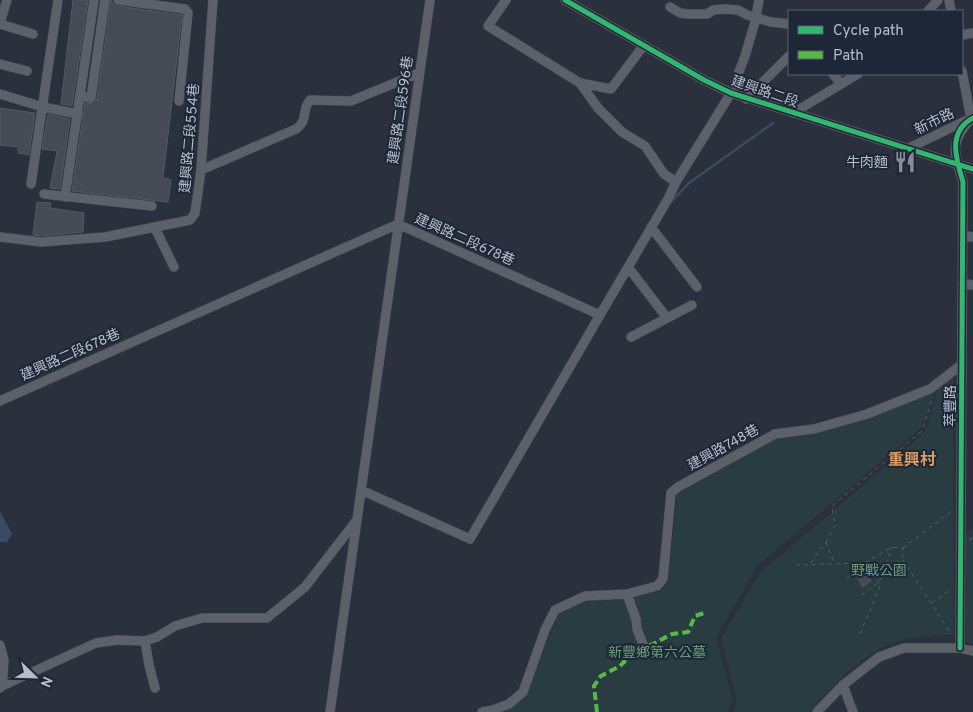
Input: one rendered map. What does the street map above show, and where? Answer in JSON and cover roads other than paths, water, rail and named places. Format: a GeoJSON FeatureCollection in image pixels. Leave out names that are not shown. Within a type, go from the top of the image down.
{"type":"FeatureCollection","features":[{"type":"Feature","properties":{"kind":"street"},"geometry":{"type":"LineString","coordinates":[[7,0],[0,24],[33,34]]}},
{"type":"Feature","properties":{"kind":"street"},"geometry":{"type":"LineString","coordinates":[[31,184],[58,0]]}},
{"type":"Feature","properties":{"kind":"street"},"geometry":{"type":"LineString","coordinates":[[65,197],[94,0]]}},
{"type":"Feature","properties":{"kind":"street"},"geometry":{"type":"LineString","coordinates":[[81,96],[91,98],[105,0]]}},
{"type":"Feature","properties":{"kind":"street"},"geometry":{"type":"LineString","coordinates":[[118,0],[185,8],[188,13],[180,101]]}},
{"type":"Feature","properties":{"kind":"street","name":"建興路二段554巷"},"geometry":{"type":"LineString","coordinates":[[0,237],[41,242],[105,238],[190,220],[195,213],[201,170],[213,0]]}},
{"type":"Feature","properties":{"kind":"street","name":"建興路二段596巷"},"geometry":{"type":"LineString","coordinates":[[330,712],[430,0]]}},
{"type":"Feature","properties":{"kind":"street"},"geometry":{"type":"LineString","coordinates":[[506,0],[488,26],[580,83],[611,89],[644,45]]}},
{"type":"Feature","properties":{"kind":"street","name":"建興路二段"},"geometry":{"type":"LineString","coordinates":[[565,0],[704,80],[731,93],[909,148],[973,170]]}},
{"type":"Feature","properties":{"kind":"street"},"geometry":{"type":"LineString","coordinates":[[361,490],[470,538],[676,182],[731,93],[745,56],[759,0]]}},
{"type":"Feature","properties":{"kind":"street"},"geometry":{"type":"LineString","coordinates":[[670,7],[680,13],[688,14],[707,14],[713,10],[725,9],[738,10],[756,18],[788,24]]}},
{"type":"Feature","properties":{"kind":"street"},"geometry":{"type":"LineString","coordinates":[[746,99],[788,57]]}},
{"type":"Feature","properties":{"kind":"street"},"geometry":{"type":"LineString","coordinates":[[0,64],[27,71]]}},
{"type":"Feature","properties":{"kind":"street"},"geometry":{"type":"LineString","coordinates":[[201,170],[296,129],[303,123],[306,105],[310,100],[351,100],[419,73]]}},
{"type":"Feature","properties":{"kind":"street"},"geometry":{"type":"LineString","coordinates":[[834,75],[841,84]]}},
{"type":"Feature","properties":{"kind":"street"},"geometry":{"type":"LineString","coordinates":[[793,113],[856,75]]}},
{"type":"Feature","properties":{"kind":"street"},"geometry":{"type":"LineString","coordinates":[[963,75],[972,118]]}},
{"type":"Feature","properties":{"kind":"street"},"geometry":{"type":"LineString","coordinates":[[580,83],[598,108],[622,132],[645,146],[664,174],[676,182]]}},
{"type":"Feature","properties":{"kind":"street"},"geometry":{"type":"LineString","coordinates":[[0,94],[43,107],[78,114]]}},
{"type":"Feature","properties":{"kind":"street","name":"新市路"},"geometry":{"type":"LineString","coordinates":[[909,148],[972,118]]}},
{"type":"Feature","properties":{"kind":"street","name":"新市路"},"geometry":{"type":"LineString","coordinates":[[958,165],[954,146],[960,130],[972,118]]}},
{"type":"Feature","properties":{"kind":"street","name":"萃豐路"},"geometry":{"type":"LineString","coordinates":[[958,165],[962,182],[963,235],[960,648]]}},
{"type":"Feature","properties":{"kind":"street"},"geometry":{"type":"LineString","coordinates":[[44,194],[152,206]]}},
{"type":"Feature","properties":{"kind":"street","name":"建興路二段678巷"},"geometry":{"type":"LineString","coordinates":[[0,400],[398,224],[600,315]]}},
{"type":"Feature","properties":{"kind":"street"},"geometry":{"type":"LineString","coordinates":[[650,227],[697,287]]}},
{"type":"Feature","properties":{"kind":"street"},"geometry":{"type":"LineString","coordinates":[[155,228],[174,267]]}},
{"type":"Feature","properties":{"kind":"street"},"geometry":{"type":"LineString","coordinates":[[963,235],[973,237]]}},
{"type":"Feature","properties":{"kind":"street"},"geometry":{"type":"LineString","coordinates":[[628,266],[666,318]]}},
{"type":"Feature","properties":{"kind":"street"},"geometry":{"type":"LineString","coordinates":[[962,283],[973,285]]}},
{"type":"Feature","properties":{"kind":"street"},"geometry":{"type":"LineString","coordinates":[[631,337],[692,305]]}},
{"type":"Feature","properties":{"kind":"street","name":"建興路748巷"},"geometry":{"type":"LineString","coordinates":[[482,712],[509,704],[523,692],[545,630],[555,610],[584,596],[627,594],[657,586],[663,579],[671,494],[678,488],[775,434],[814,429],[867,414],[930,389],[962,364]]}},
{"type":"Feature","properties":{"kind":"street"},"geometry":{"type":"LineString","coordinates":[[1,687],[96,643],[117,640],[145,641],[157,637],[175,626],[202,618],[268,618],[305,587],[357,519]]}},
{"type":"Feature","properties":{"kind":"street"},"geometry":{"type":"LineString","coordinates":[[627,594],[644,647]]}},
{"type":"Feature","properties":{"kind":"street"},"geometry":{"type":"LineString","coordinates":[[145,641],[149,666],[156,688]]}},
{"type":"Feature","properties":{"kind":"street"},"geometry":{"type":"LineString","coordinates":[[0,644],[4,660],[1,687]]}},
{"type":"Feature","properties":{"kind":"street"},"geometry":{"type":"LineString","coordinates":[[817,712],[843,685],[879,657],[904,648],[960,648],[973,651]]}},
{"type":"Feature","properties":{"kind":"street"},"geometry":{"type":"LineString","coordinates":[[843,685],[853,712]]}},
{"type":"Feature","properties":{"kind":"water"},"geometry":{"type":"Polygon","coordinates":[[[0,511],[12,534],[7,542],[0,542],[0,511]]]}},
{"type":"Feature","properties":{"kind":"waterway"},"geometry":{"type":"LineString","coordinates":[[670,203],[689,183],[773,123]]}},
{"type":"Feature","properties":{"kind":"place","name":"牛肉麵"},"geometry":{"type":"Point","coordinates":[905,162]}},
{"type":"Feature","properties":{"kind":"district","name":"重興村"},"geometry":{"type":"Point","coordinates":[912,459]}},
{"type":"Feature","properties":{"kind":"park label","name":"野戰公園"},"geometry":{"type":"Point","coordinates":[879,570]}},
{"type":"Feature","properties":{"kind":"park label","name":"新豐鄉第六公墓"},"geometry":{"type":"Point","coordinates":[657,652]}}]}
